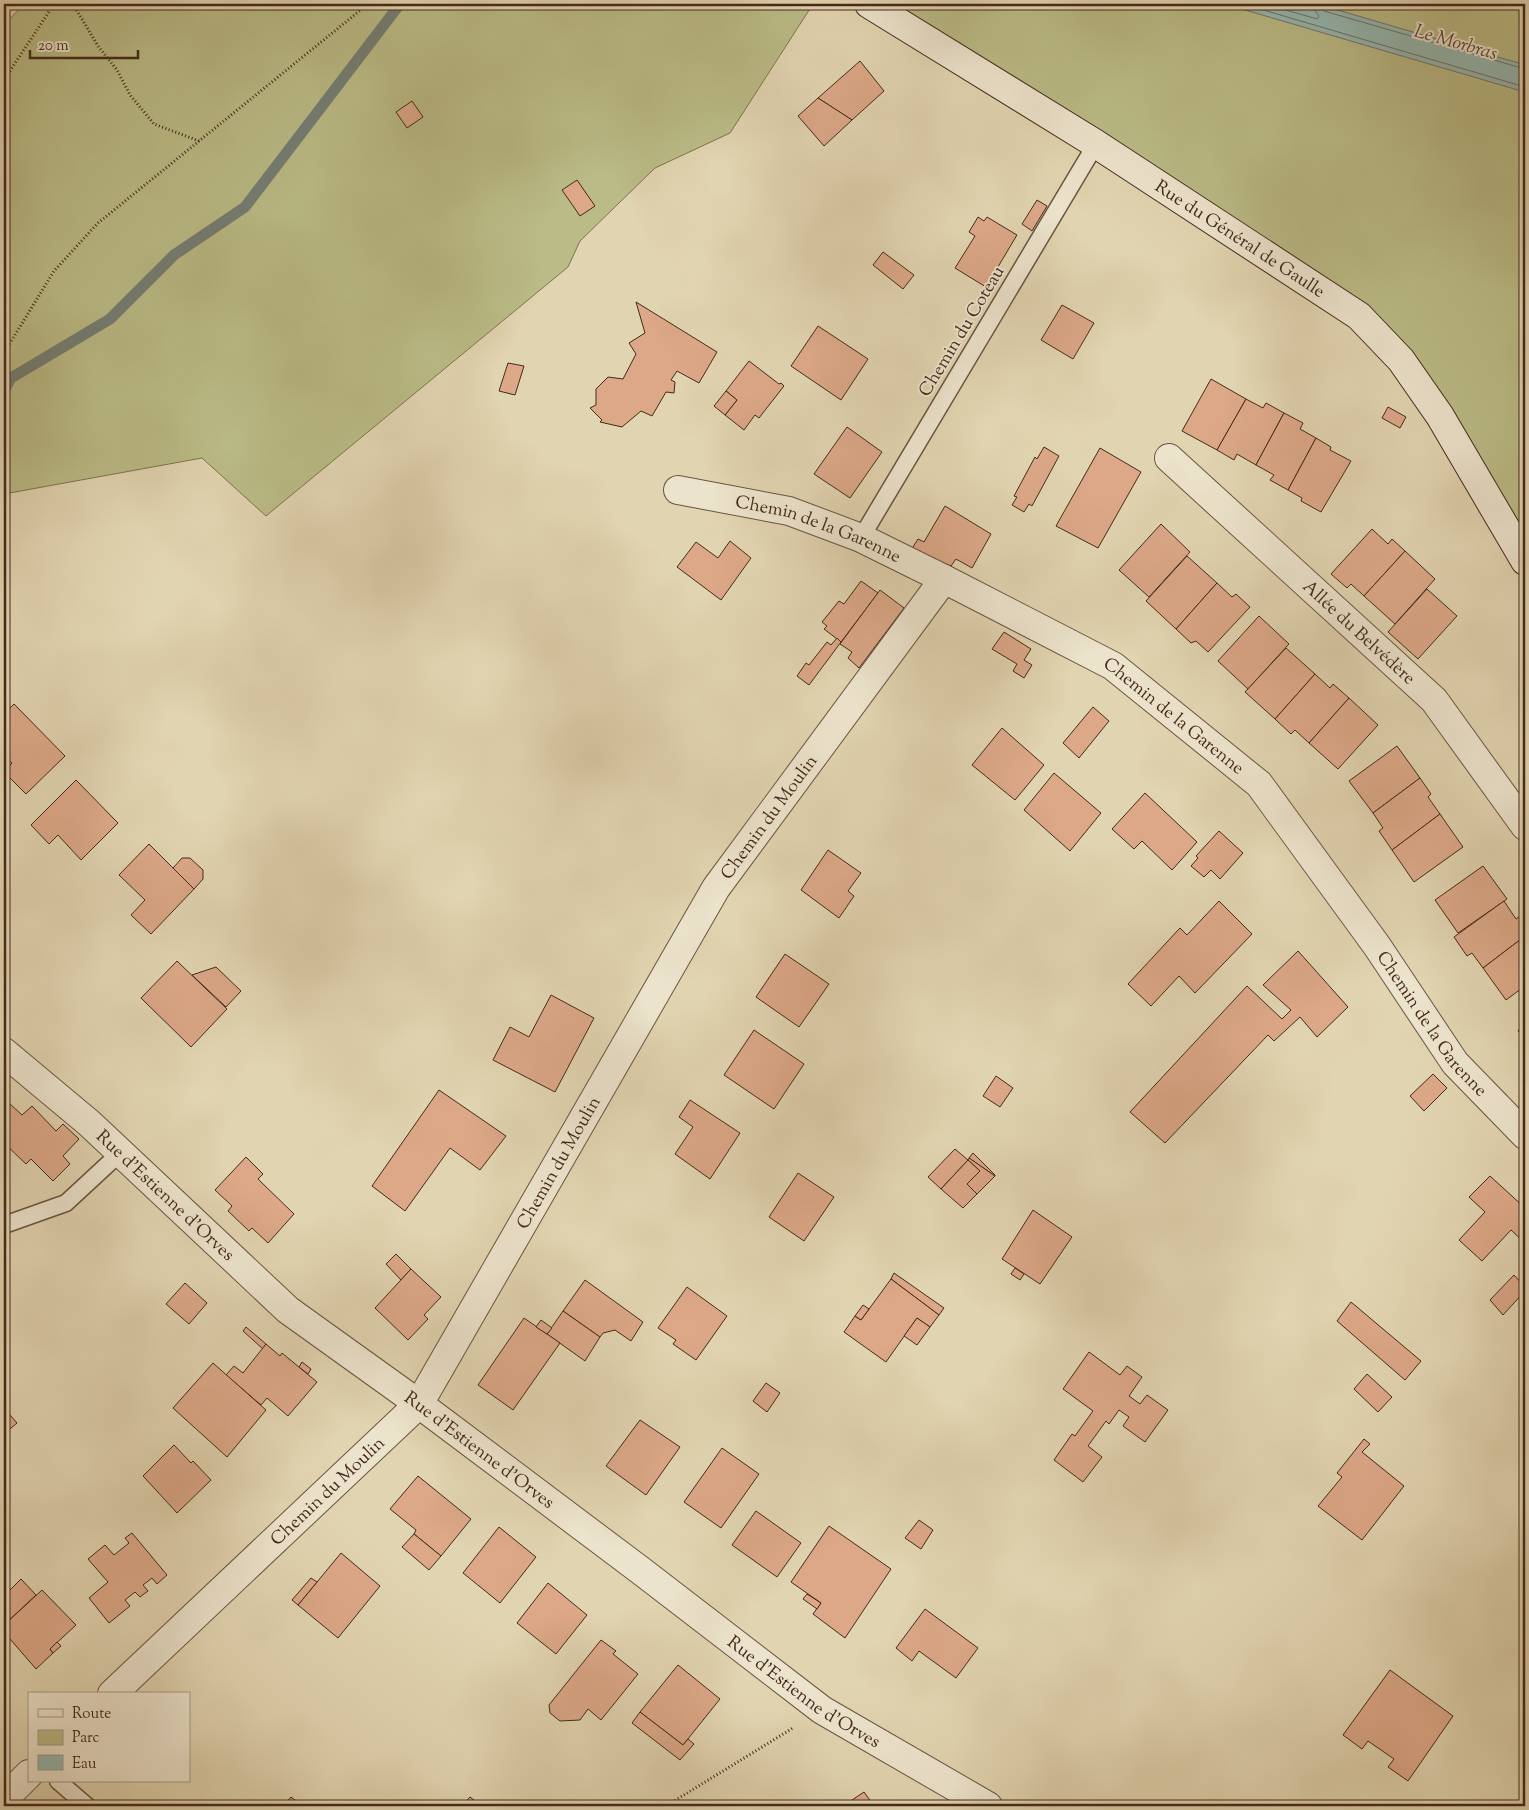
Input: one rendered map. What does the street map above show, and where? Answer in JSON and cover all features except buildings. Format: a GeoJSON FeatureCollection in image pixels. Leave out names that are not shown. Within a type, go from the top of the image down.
{"type":"FeatureCollection","features":[{"type":"Feature","properties":{"kind":"street","name":"Rue du Général de Gaulle"},"geometry":{"type":"LineString","coordinates":[[868,4],[1096,144],[1359,316],[1401,360],[1440,416],[1525,561]]}},
{"type":"Feature","properties":{"kind":"street","name":"Allée du Belvédère"},"geometry":{"type":"LineString","coordinates":[[1169,458],[1434,700],[1525,826]]}},
{"type":"Feature","properties":{"kind":"street","name":"Chemin de la Garenne"},"geometry":{"type":"LineString","coordinates":[[678,490],[790,511],[861,538],[1113,666],[1259,784],[1377,946],[1455,1063],[1525,1135]]}},
{"type":"Feature","properties":{"kind":"street","name":"Chemin du Moulin"},"geometry":{"type":"LineString","coordinates":[[114,1692],[419,1404],[716,888],[944,579]]}},
{"type":"Feature","properties":{"kind":"street","name":"Rue d'Estienne d'Orves"},"geometry":{"type":"LineString","coordinates":[[4,1052],[89,1123],[288,1310],[419,1404],[822,1710],[988,1806]]}},
{"type":"Feature","properties":{"kind":"street"},"geometry":{"type":"LineString","coordinates":[[4,1799],[28,1775]]}},
{"type":"Feature","properties":{"kind":"lane","name":"Chemin du Coteau"},"geometry":{"type":"LineString","coordinates":[[861,538],[1096,144]]}},
{"type":"Feature","properties":{"kind":"lane"},"geometry":{"type":"LineString","coordinates":[[4,1225],[66,1203],[120,1153]]}},
{"type":"Feature","properties":{"kind":"lane"},"geometry":{"type":"LineString","coordinates":[[59,1782],[87,1806]]}},
{"type":"Feature","properties":{"kind":"path"},"geometry":{"type":"LineString","coordinates":[[4,80],[54,4]]}},
{"type":"Feature","properties":{"kind":"path"},"geometry":{"type":"LineString","coordinates":[[73,4],[98,46],[118,70],[130,95],[154,124],[200,141]]}},
{"type":"Feature","properties":{"kind":"path"},"geometry":{"type":"LineString","coordinates":[[4,353],[54,271],[98,223],[368,4]]}},
{"type":"Feature","properties":{"kind":"path"},"geometry":{"type":"LineString","coordinates":[[666,1806],[822,1710]]}},
{"type":"Feature","properties":{"kind":"green space"},"geometry":{"type":"Polygon","coordinates":[[[24,4],[813,4],[730,133],[655,168],[580,241],[568,267],[266,516],[202,458],[4,494],[4,25],[24,4]]]}},
{"type":"Feature","properties":{"kind":"green space"},"geometry":{"type":"Polygon","coordinates":[[[869,4],[1225,4],[1525,92],[1525,561],[1401,360],[869,4]]]}},
{"type":"Feature","properties":{"kind":"green space"},"geometry":{"type":"Polygon","coordinates":[[[1317,4],[1525,4],[1525,65],[1317,4]]]}},
{"type":"Feature","properties":{"kind":"water"},"geometry":{"type":"Polygon","coordinates":[[[1225,4],[1317,4],[1525,65],[1525,92],[1225,4]]]}},
{"type":"Feature","properties":{"kind":"waterway"},"geometry":{"type":"LineString","coordinates":[[4,391],[11,378],[110,319],[174,255],[245,207],[400,4]]}},
{"type":"Feature","properties":{"kind":"water label","name":"Le Morbras"},"geometry":{"type":"Point","coordinates":[1456,41]}}]}
